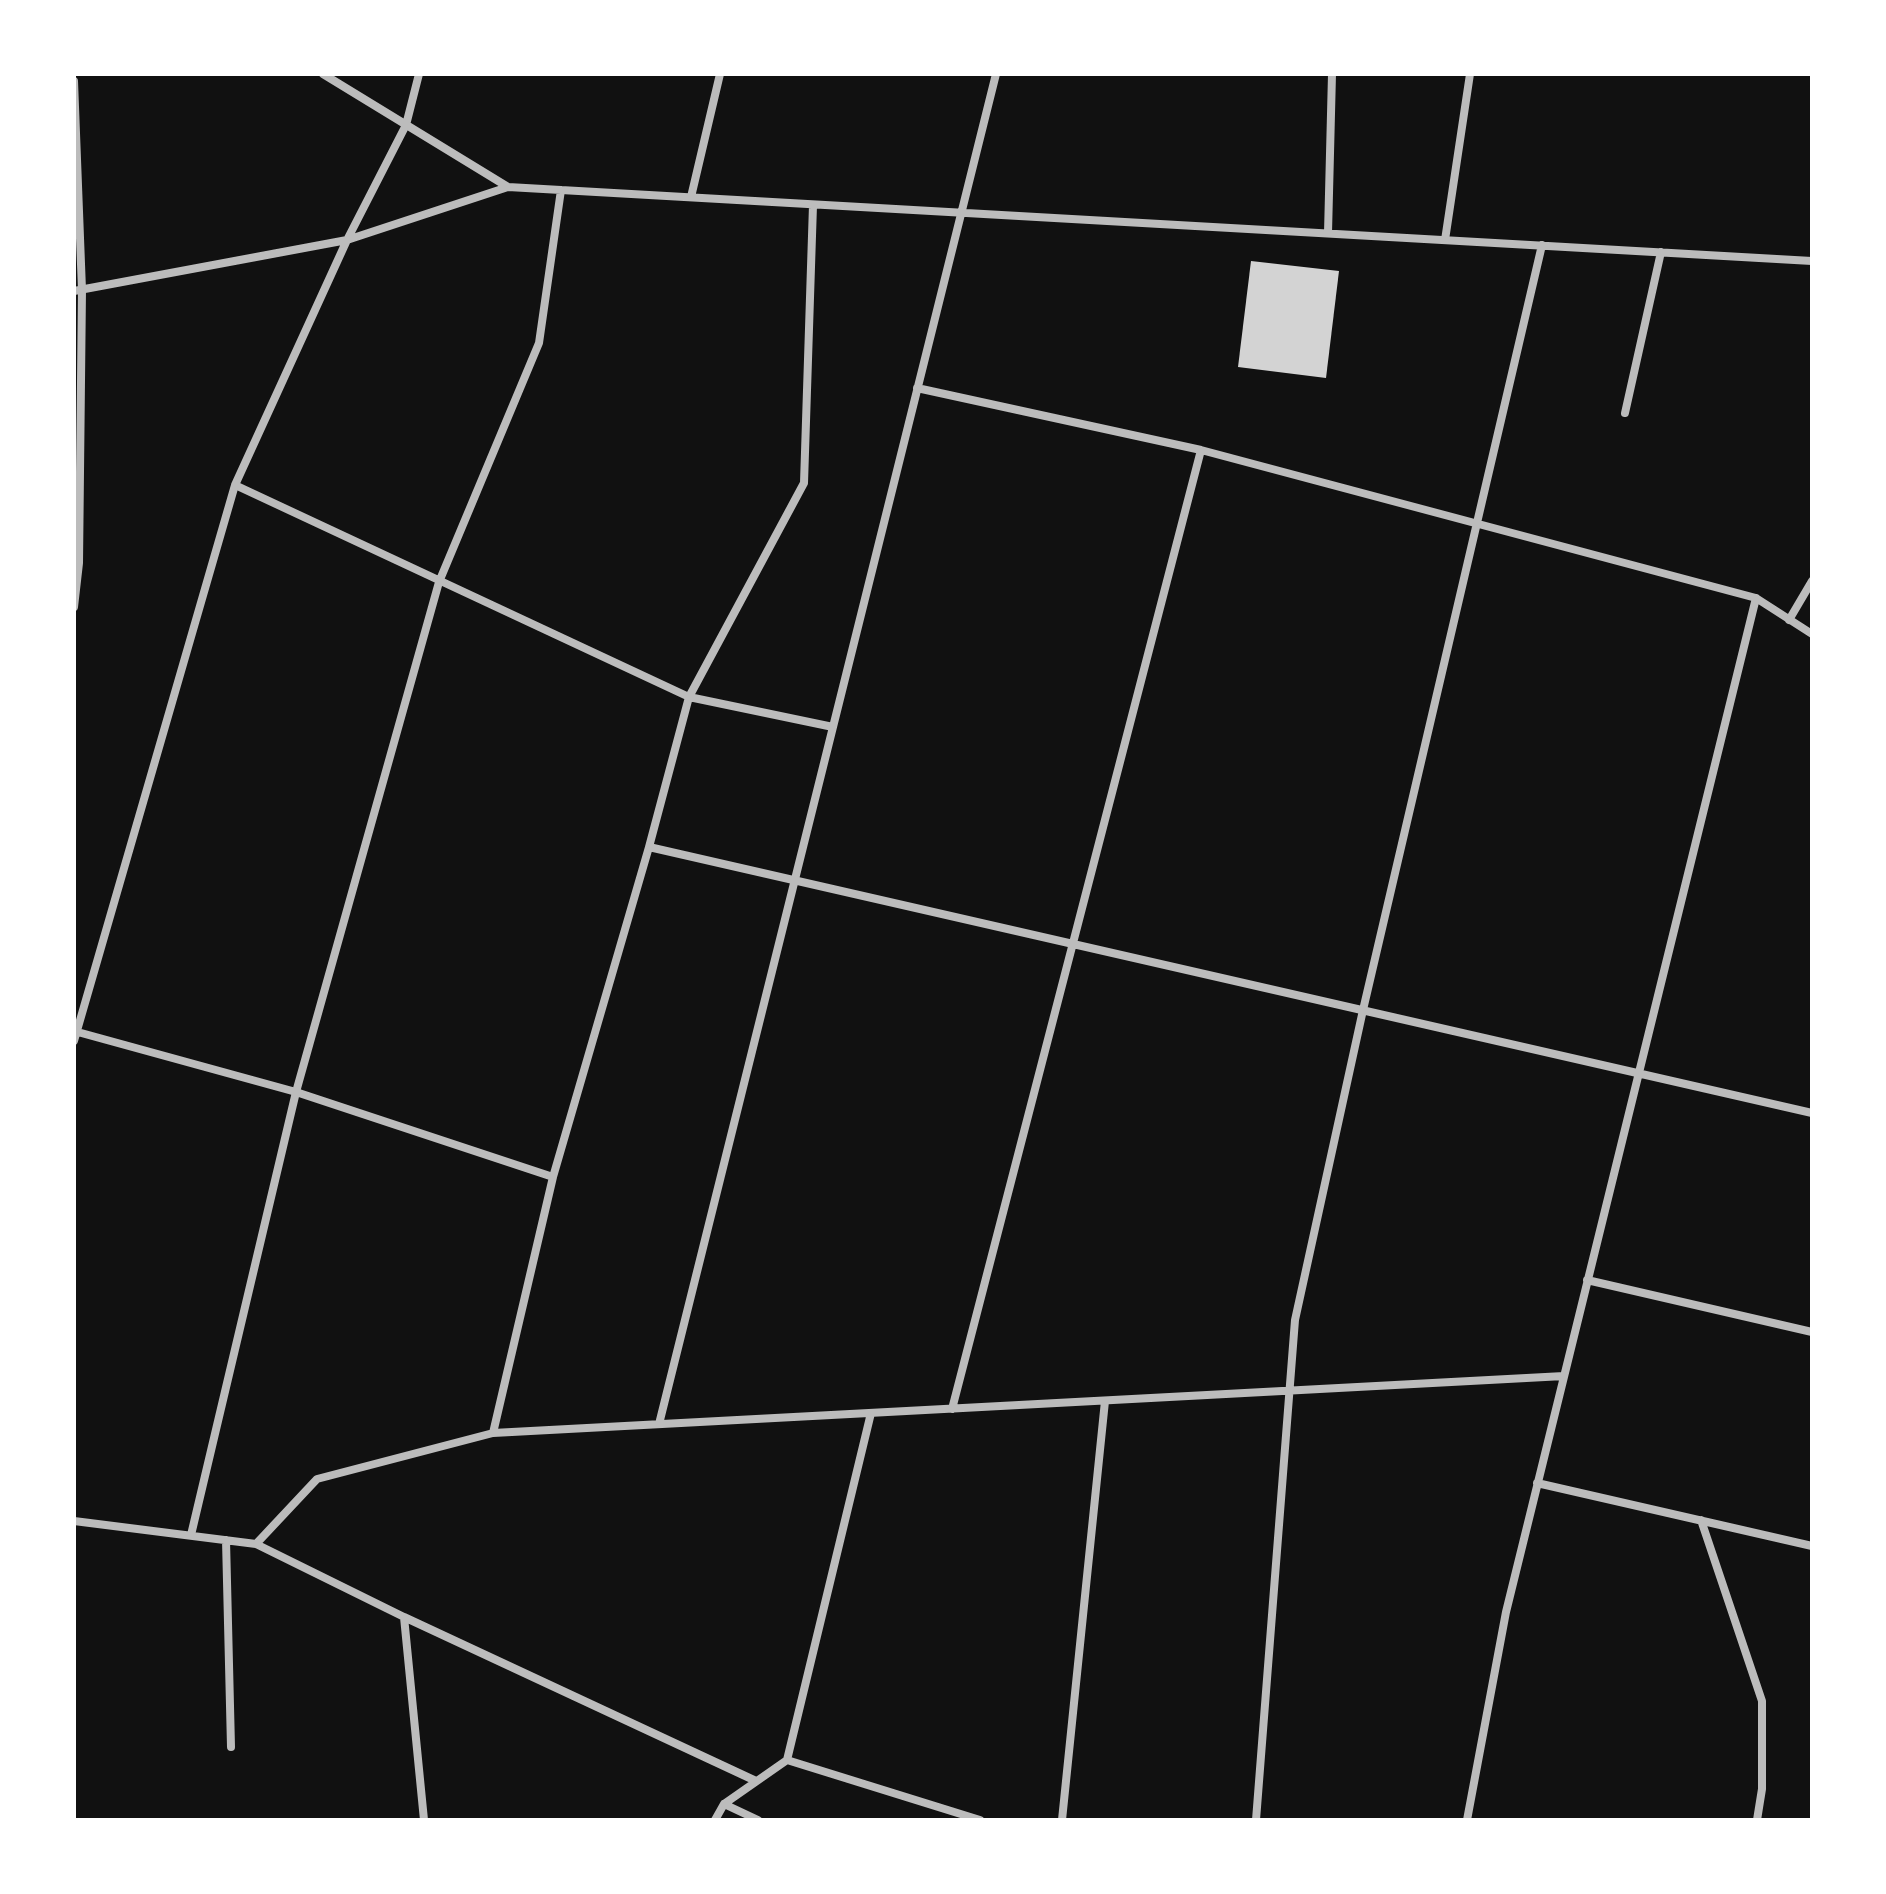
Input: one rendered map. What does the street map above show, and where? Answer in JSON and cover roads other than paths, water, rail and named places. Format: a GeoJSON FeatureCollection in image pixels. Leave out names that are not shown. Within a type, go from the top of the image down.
{"type":"FeatureCollection","features":[{"type":"Feature","properties":{"kind":"street"},"geometry":{"type":"LineString","coordinates":[[323,74],[508,187]]}},
{"type":"Feature","properties":{"kind":"street"},"geometry":{"type":"LineString","coordinates":[[419,74],[406,125],[347,240],[235,485],[75,1035],[296,1092],[553,1177]]}},
{"type":"Feature","properties":{"kind":"street"},"geometry":{"type":"LineString","coordinates":[[691,197],[720,74]]}},
{"type":"Feature","properties":{"kind":"street"},"geometry":{"type":"LineString","coordinates":[[659,1424],[996,74]]}},
{"type":"Feature","properties":{"kind":"street"},"geometry":{"type":"LineString","coordinates":[[1328,233],[1332,74]]}},
{"type":"Feature","properties":{"kind":"street"},"geometry":{"type":"LineString","coordinates":[[1445,240],[1470,74]]}},
{"type":"Feature","properties":{"kind":"street"},"geometry":{"type":"LineString","coordinates":[[74,81],[79,563],[74,607]]}},
{"type":"Feature","properties":{"kind":"street"},"geometry":{"type":"LineString","coordinates":[[78,290],[347,240],[508,187],[1812,261]]}},
{"type":"Feature","properties":{"kind":"street"},"geometry":{"type":"LineString","coordinates":[[191,1535],[296,1092],[439,582],[539,343],[561,190]]}},
{"type":"Feature","properties":{"kind":"street"},"geometry":{"type":"LineString","coordinates":[[493,1433],[553,1177],[649,847],[689,697],[804,483],[813,205]]}},
{"type":"Feature","properties":{"kind":"street"},"geometry":{"type":"LineString","coordinates":[[1256,1820],[1295,1320],[1363,1010],[1542,245]]}},
{"type":"Feature","properties":{"kind":"street"},"geometry":{"type":"LineString","coordinates":[[1625,413],[1661,252]]}},
{"type":"Feature","properties":{"kind":"street"},"geometry":{"type":"LineString","coordinates":[[917,388],[1201,450],[1756,598],[1812,634]]}},
{"type":"Feature","properties":{"kind":"street"},"geometry":{"type":"LineString","coordinates":[[952,1409],[1201,450]]}},
{"type":"Feature","properties":{"kind":"street"},"geometry":{"type":"LineString","coordinates":[[235,485],[689,697],[833,727]]}},
{"type":"Feature","properties":{"kind":"street"},"geometry":{"type":"LineString","coordinates":[[1789,620],[1812,581]]}},
{"type":"Feature","properties":{"kind":"street"},"geometry":{"type":"LineString","coordinates":[[1467,1820],[1506,1612],[1756,598]]}},
{"type":"Feature","properties":{"kind":"street"},"geometry":{"type":"LineString","coordinates":[[649,847],[1812,1113]]}},
{"type":"Feature","properties":{"kind":"street"},"geometry":{"type":"LineString","coordinates":[[1587,1280],[1812,1332]]}},
{"type":"Feature","properties":{"kind":"street"},"geometry":{"type":"LineString","coordinates":[[256,1544],[317,1479],[493,1433],[1564,1376]]}},
{"type":"Feature","properties":{"kind":"street"},"geometry":{"type":"LineString","coordinates":[[1062,1820],[1105,1401]]}},
{"type":"Feature","properties":{"kind":"street"},"geometry":{"type":"LineString","coordinates":[[715,1820],[724,1804],[787,1760],[871,1413]]}},
{"type":"Feature","properties":{"kind":"street"},"geometry":{"type":"LineString","coordinates":[[1537,1483],[1812,1546]]}},
{"type":"Feature","properties":{"kind":"street"},"geometry":{"type":"LineString","coordinates":[[1701,1520],[1762,1701],[1762,1789],[1757,1820]]}},
{"type":"Feature","properties":{"kind":"street"},"geometry":{"type":"LineString","coordinates":[[74,1521],[256,1544],[404,1617],[756,1781]]}},
{"type":"Feature","properties":{"kind":"street"},"geometry":{"type":"LineString","coordinates":[[226,1540],[231,1747]]}},
{"type":"Feature","properties":{"kind":"street"},"geometry":{"type":"LineString","coordinates":[[404,1617],[424,1820]]}},
{"type":"Feature","properties":{"kind":"street"},"geometry":{"type":"LineString","coordinates":[[787,1760],[980,1820]]}},
{"type":"Feature","properties":{"kind":"street"},"geometry":{"type":"LineString","coordinates":[[724,1804],[758,1820]]}}]}
